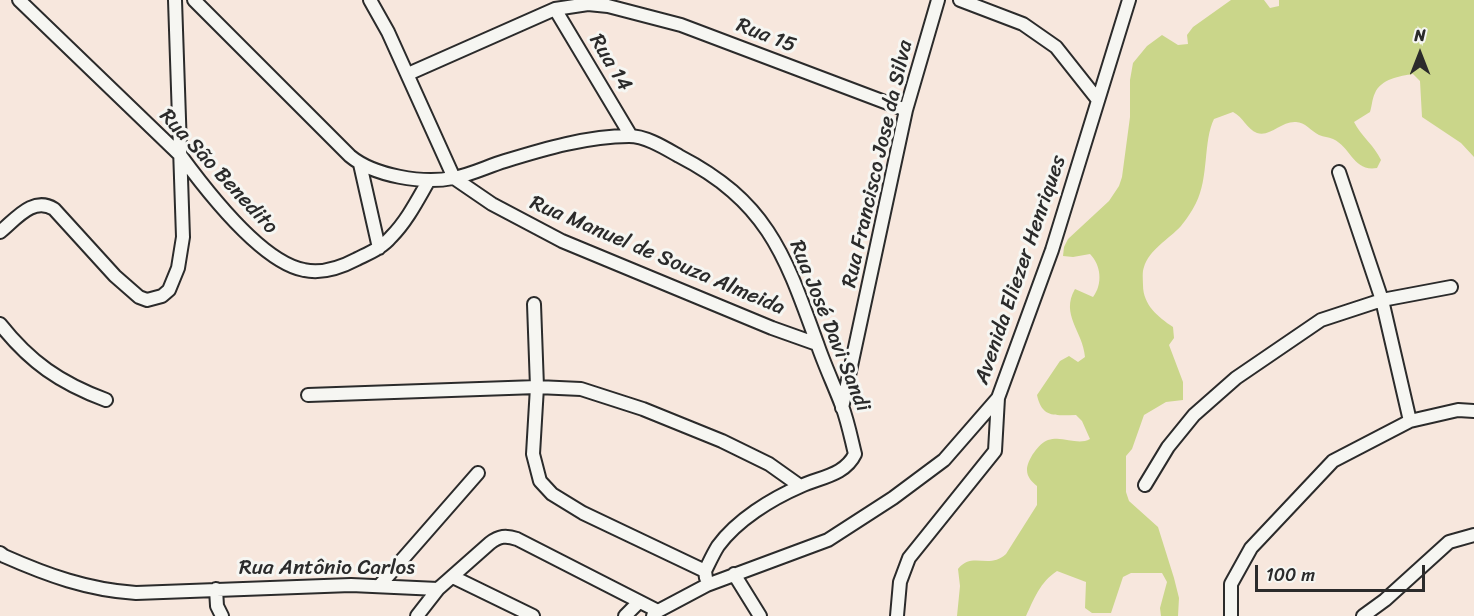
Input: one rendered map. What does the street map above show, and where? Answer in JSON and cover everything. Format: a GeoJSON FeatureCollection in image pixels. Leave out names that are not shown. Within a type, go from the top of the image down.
{"type":"FeatureCollection","features":[{"type":"Feature","properties":{"kind":"street","name":"Rua São Benedito"},"geometry":{"type":"LineString","coordinates":[[19,0],[182,156],[203,186],[266,251],[288,264],[303,270],[324,272],[349,264],[380,248],[401,226],[429,180]]}},
{"type":"Feature","properties":{"kind":"street"},"geometry":{"type":"LineString","coordinates":[[0,232],[31,206],[47,205],[54,209],[115,276],[139,297],[153,300],[169,290],[178,268],[183,237],[175,0]]}},
{"type":"Feature","properties":{"kind":"street"},"geometry":{"type":"LineString","coordinates":[[194,0],[360,164],[380,248]]}},
{"type":"Feature","properties":{"kind":"street"},"geometry":{"type":"LineString","coordinates":[[370,0],[408,74],[454,178]]}},
{"type":"Feature","properties":{"kind":"street","name":"Rua Francisco Jose da Silva"},"geometry":{"type":"LineString","coordinates":[[842,408],[906,110],[938,0]]}},
{"type":"Feature","properties":{"kind":"street"},"geometry":{"type":"LineString","coordinates":[[960,0],[1023,24],[1056,47],[1098,100]]}},
{"type":"Feature","properties":{"kind":"street","name":"Avenida Eliezer Henriques"},"geometry":{"type":"LineString","coordinates":[[655,614],[707,585],[828,540],[893,498],[944,460],[998,398],[1052,250],[1129,0]]}},
{"type":"Feature","properties":{"kind":"street","name":"Rua 15"},"geometry":{"type":"LineString","coordinates":[[408,74],[555,9],[588,4],[608,6],[681,25],[906,110]]}},
{"type":"Feature","properties":{"kind":"street","name":"Rua 14"},"geometry":{"type":"LineString","coordinates":[[555,9],[631,136]]}},
{"type":"Feature","properties":{"kind":"street","name":"Rua José Davi Sandi"},"geometry":{"type":"LineString","coordinates":[[360,164],[388,174],[429,180],[454,178],[504,161],[562,146],[631,136],[656,144],[686,159],[728,187],[752,208],[765,225],[792,275],[842,408],[855,454],[850,465],[838,472],[800,486]]}},
{"type":"Feature","properties":{"kind":"street"},"geometry":{"type":"LineString","coordinates":[[1339,172],[1383,300],[1410,421]]}},
{"type":"Feature","properties":{"kind":"street","name":"Rua Manuel de Souza Almeida"},"geometry":{"type":"LineString","coordinates":[[454,178],[492,204],[562,241],[772,328],[817,344]]}},
{"type":"Feature","properties":{"kind":"street"},"geometry":{"type":"LineString","coordinates":[[1145,485],[1168,447],[1194,415],[1236,378],[1321,320],[1383,300],[1451,287]]}},
{"type":"Feature","properties":{"kind":"street"},"geometry":{"type":"LineString","coordinates":[[534,304],[537,387],[533,454],[540,481],[552,494],[583,513],[705,571]]}},
{"type":"Feature","properties":{"kind":"street"},"geometry":{"type":"LineString","coordinates":[[0,324],[17,345],[41,367],[70,385],[106,400]]}},
{"type":"Feature","properties":{"kind":"street"},"geometry":{"type":"LineString","coordinates":[[308,395],[537,387],[581,389],[644,409],[741,450],[778,470],[800,486],[758,510],[736,527],[717,548],[705,571],[707,585]]}},
{"type":"Feature","properties":{"kind":"street"},"geometry":{"type":"LineString","coordinates":[[897,616],[900,582],[909,558],[994,451],[998,398]]}},
{"type":"Feature","properties":{"kind":"street"},"geometry":{"type":"LineString","coordinates":[[1231,616],[1232,584],[1251,548],[1334,461],[1410,421],[1458,410],[1474,411]]}},
{"type":"Feature","properties":{"kind":"street"},"geometry":{"type":"LineString","coordinates":[[380,585],[478,473]]}},
{"type":"Feature","properties":{"kind":"street"},"geometry":{"type":"LineString","coordinates":[[1363,616],[1385,600],[1449,542],[1474,535]]}},
{"type":"Feature","properties":{"kind":"street"},"geometry":{"type":"LineString","coordinates":[[417,616],[438,589],[496,538],[504,536],[517,539],[639,602],[655,614]]}},
{"type":"Feature","properties":{"kind":"street","name":"Rua Antônio Carlos"},"geometry":{"type":"LineString","coordinates":[[1,558],[68,582],[111,591],[136,593],[380,585],[438,589]]}},
{"type":"Feature","properties":{"kind":"street"},"geometry":{"type":"LineString","coordinates":[[734,574],[755,614]]}},
{"type":"Feature","properties":{"kind":"street"},"geometry":{"type":"LineString","coordinates":[[453,577],[533,616]]}},
{"type":"Feature","properties":{"kind":"street"},"geometry":{"type":"LineString","coordinates":[[216,589],[217,606],[222,616]]}},
{"type":"Feature","properties":{"kind":"street"},"geometry":{"type":"LineString","coordinates":[[625,616],[639,602]]}},
{"type":"Feature","properties":{"kind":"green space"},"geometry":{"type":"Polygon","coordinates":[[[1231,0],[1264,0],[1270,8],[1279,6],[1279,0],[1474,0],[1474,157],[1461,143],[1422,117],[1420,81],[1413,74],[1391,79],[1382,84],[1374,95],[1370,112],[1354,122],[1381,160],[1377,168],[1369,168],[1357,163],[1339,143],[1319,135],[1299,122],[1291,122],[1262,134],[1254,131],[1233,112],[1214,119],[1208,138],[1203,182],[1196,203],[1181,226],[1150,255],[1143,271],[1146,299],[1157,315],[1173,327],[1174,338],[1169,345],[1183,382],[1183,400],[1166,402],[1144,415],[1132,449],[1126,456],[1126,492],[1129,501],[1158,527],[1179,598],[1178,616],[1161,616],[1160,608],[1167,582],[1162,573],[1131,573],[1123,577],[1111,613],[1092,613],[1085,608],[1086,582],[1057,571],[1042,586],[1026,616],[957,616],[960,586],[958,569],[969,561],[993,561],[1006,554],[1037,505],[1037,486],[1029,477],[1027,470],[1034,452],[1048,440],[1085,441],[1090,439],[1082,421],[1076,415],[1056,415],[1046,412],[1039,403],[1037,395],[1060,361],[1069,356],[1078,362],[1085,357],[1071,315],[1071,298],[1075,289],[1093,297],[1099,281],[1098,269],[1090,254],[1063,256],[1064,247],[1068,239],[1109,201],[1119,186],[1130,117],[1130,80],[1133,63],[1147,46],[1162,35],[1178,45],[1188,44],[1187,35],[1193,27],[1231,0]]]}}]}
